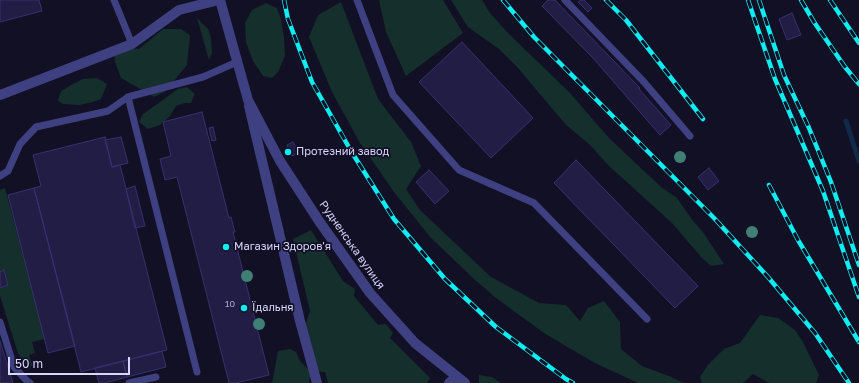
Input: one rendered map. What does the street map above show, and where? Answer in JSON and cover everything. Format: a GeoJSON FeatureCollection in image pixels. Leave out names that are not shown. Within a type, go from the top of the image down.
{"type":"FeatureCollection","features":[{"type":"Feature","properties":{"kind":"street"},"geometry":{"type":"LineString","coordinates":[[0,95],[132,44],[178,10],[219,0]]}},
{"type":"Feature","properties":{"kind":"street","name":"Рудненська вулиця"},"geometry":{"type":"LineString","coordinates":[[219,0],[248,100],[300,321],[317,383]]}},
{"type":"Feature","properties":{"kind":"street","name":"Рудненська вулиця"},"geometry":{"type":"LineString","coordinates":[[248,100],[280,161],[319,221],[370,293],[415,343],[452,380],[464,383]]}},
{"type":"Feature","properties":{"kind":"lane"},"geometry":{"type":"LineString","coordinates":[[114,0],[132,44]]}},
{"type":"Feature","properties":{"kind":"lane"},"geometry":{"type":"LineString","coordinates":[[357,0],[393,95],[459,170],[534,203],[647,319]]}},
{"type":"Feature","properties":{"kind":"lane"},"geometry":{"type":"LineString","coordinates":[[565,0],[644,82],[690,136]]}},
{"type":"Feature","properties":{"kind":"lane"},"geometry":{"type":"LineString","coordinates":[[0,176],[8,171],[20,144],[36,128],[108,110],[128,98],[203,77],[237,62]]}},
{"type":"Feature","properties":{"kind":"lane"},"geometry":{"type":"LineString","coordinates":[[128,98],[197,372]]}},
{"type":"Feature","properties":{"kind":"lane"},"geometry":{"type":"LineString","coordinates":[[0,322],[14,367],[30,383]]}},
{"type":"Feature","properties":{"kind":"lane"},"geometry":{"type":"LineString","coordinates":[[129,383],[156,376]]}},
{"type":"Feature","properties":{"kind":"green space"},"geometry":{"type":"Polygon","coordinates":[[[379,0],[443,0],[463,33],[406,76],[386,32],[379,0]]]}},
{"type":"Feature","properties":{"kind":"green space"},"geometry":{"type":"Polygon","coordinates":[[[451,0],[482,0],[490,13],[508,33],[570,93],[609,138],[661,187],[677,198],[693,221],[703,232],[724,264],[711,266],[701,257],[672,223],[609,166],[589,144],[566,125],[518,68],[499,49],[468,27],[451,0]]]}},
{"type":"Feature","properties":{"kind":"green space"},"geometry":{"type":"Polygon","coordinates":[[[341,2],[378,99],[411,142],[421,166],[406,189],[420,210],[491,277],[539,303],[566,305],[580,321],[588,308],[604,301],[620,322],[621,349],[642,366],[684,383],[638,383],[595,363],[544,333],[496,298],[431,238],[394,192],[360,143],[332,92],[309,37],[318,15],[341,2]]]}},
{"type":"Feature","properties":{"kind":"green space"},"geometry":{"type":"Polygon","coordinates":[[[266,3],[277,8],[281,19],[284,38],[285,56],[278,72],[272,78],[263,76],[253,61],[246,42],[245,23],[252,10],[266,3]]]}},
{"type":"Feature","properties":{"kind":"green space"},"geometry":{"type":"Polygon","coordinates":[[[197,18],[208,29],[211,38],[212,53],[209,60],[197,18]]]}},
{"type":"Feature","properties":{"kind":"green space"},"geometry":{"type":"Polygon","coordinates":[[[163,29],[181,29],[190,35],[187,65],[165,92],[154,97],[121,78],[115,62],[114,47],[139,49],[163,29]]]}},
{"type":"Feature","properties":{"kind":"green space"},"geometry":{"type":"Polygon","coordinates":[[[97,78],[107,84],[101,99],[79,105],[63,104],[58,101],[61,91],[83,79],[97,78]]]}},
{"type":"Feature","properties":{"kind":"green space"},"geometry":{"type":"Polygon","coordinates":[[[187,87],[195,94],[191,103],[176,106],[170,116],[160,125],[148,129],[139,122],[143,114],[178,89],[187,87]]]}},
{"type":"Feature","properties":{"kind":"green space"},"geometry":{"type":"Polygon","coordinates":[[[5,188],[45,339],[32,342],[35,353],[29,355],[33,367],[24,363],[18,353],[0,296],[0,190],[5,188]]]}},
{"type":"Feature","properties":{"kind":"green space"},"geometry":{"type":"Polygon","coordinates":[[[311,230],[343,281],[355,289],[354,296],[378,325],[386,324],[393,333],[390,338],[430,378],[427,383],[328,383],[325,372],[311,371],[309,383],[272,383],[278,351],[290,349],[296,352],[300,361],[310,371],[306,323],[310,311],[293,239],[311,230]]]}},
{"type":"Feature","properties":{"kind":"green space"},"geometry":{"type":"Polygon","coordinates":[[[760,315],[778,318],[795,330],[803,342],[819,375],[816,383],[769,383],[753,374],[743,383],[702,383],[700,377],[708,365],[724,349],[740,343],[760,315]]]}},
{"type":"Feature","properties":{"kind":"green space"},"geometry":{"type":"Polygon","coordinates":[[[479,375],[492,377],[501,383],[479,383],[479,375]]]}},
{"type":"Feature","properties":{"kind":"building"},"geometry":{"type":"Polygon","coordinates":[[[0,0],[39,0],[42,11],[0,22],[0,0]]]}},
{"type":"Feature","properties":{"kind":"building"},"geometry":{"type":"Polygon","coordinates":[[[548,0],[555,0],[640,88],[639,89],[671,125],[660,135],[593,58],[542,6],[548,0]]]}},
{"type":"Feature","properties":{"kind":"building"},"geometry":{"type":"Polygon","coordinates":[[[584,0],[592,8],[588,12],[578,2],[584,0]]]}},
{"type":"Feature","properties":{"kind":"building"},"geometry":{"type":"Polygon","coordinates":[[[792,13],[801,35],[787,40],[779,19],[792,13]]]}},
{"type":"Feature","properties":{"kind":"building"},"geometry":{"type":"Polygon","coordinates":[[[462,42],[533,118],[491,158],[419,82],[462,42]]]}},
{"type":"Feature","properties":{"kind":"building"},"geometry":{"type":"Polygon","coordinates":[[[202,112],[229,218],[231,217],[235,232],[233,232],[269,375],[236,383],[229,383],[177,177],[165,180],[160,159],[171,156],[163,122],[202,112]]]}},
{"type":"Feature","properties":{"kind":"building"},"geometry":{"type":"Polygon","coordinates":[[[213,127],[216,140],[212,141],[209,128],[213,127]]]}},
{"type":"Feature","properties":{"kind":"building"},"geometry":{"type":"Polygon","coordinates":[[[105,137],[112,167],[120,165],[167,350],[81,372],[34,188],[41,186],[33,155],[105,137]]]}},
{"type":"Feature","properties":{"kind":"building"},"geometry":{"type":"Polygon","coordinates":[[[121,137],[128,163],[112,167],[105,140],[121,137]]]}},
{"type":"Feature","properties":{"kind":"building"},"geometry":{"type":"Polygon","coordinates":[[[293,142],[299,153],[292,156],[287,145],[293,142]]]}},
{"type":"Feature","properties":{"kind":"building"},"geometry":{"type":"Polygon","coordinates":[[[576,160],[698,286],[675,308],[554,183],[576,160]]]}},
{"type":"Feature","properties":{"kind":"building"},"geometry":{"type":"Polygon","coordinates":[[[709,168],[719,181],[708,190],[698,177],[709,168]]]}},
{"type":"Feature","properties":{"kind":"building"},"geometry":{"type":"Polygon","coordinates":[[[429,170],[449,191],[435,204],[416,182],[429,170]]]}},
{"type":"Feature","properties":{"kind":"building"},"geometry":{"type":"Polygon","coordinates":[[[135,186],[145,226],[135,228],[126,189],[135,186]]]}},
{"type":"Feature","properties":{"kind":"building"},"geometry":{"type":"Polygon","coordinates":[[[34,188],[75,346],[48,353],[8,195],[34,188]]]}},
{"type":"Feature","properties":{"kind":"building"},"geometry":{"type":"Polygon","coordinates":[[[4,270],[8,285],[0,288],[0,272],[4,270]]]}},
{"type":"Feature","properties":{"kind":"building"},"geometry":{"type":"Polygon","coordinates":[[[0,341],[13,383],[0,383],[0,341]]]}},
{"type":"Feature","properties":{"kind":"building"},"geometry":{"type":"Polygon","coordinates":[[[162,351],[166,367],[127,377],[123,361],[162,351]]]}},
{"type":"Feature","properties":{"kind":"building"},"geometry":{"type":"Polygon","coordinates":[[[123,361],[127,377],[105,383],[99,383],[95,368],[123,361]]]}},
{"type":"Feature","properties":{"kind":"waterway"},"geometry":{"type":"LineString","coordinates":[[846,121],[859,161]]}},
{"type":"Feature","properties":{"kind":"railway"},"geometry":{"type":"LineString","coordinates":[[284,0],[288,19],[312,82],[351,151],[394,219],[445,279],[496,327],[573,383]]}},
{"type":"Feature","properties":{"kind":"railway"},"geometry":{"type":"LineString","coordinates":[[503,0],[534,37],[714,218],[768,277],[815,333],[849,383]]}},
{"type":"Feature","properties":{"kind":"railway"},"geometry":{"type":"LineString","coordinates":[[606,0],[626,20],[703,119]]}},
{"type":"Feature","properties":{"kind":"railway"},"geometry":{"type":"LineString","coordinates":[[748,0],[775,79],[823,191],[859,297]]}},
{"type":"Feature","properties":{"kind":"railway"},"geometry":{"type":"LineString","coordinates":[[759,0],[784,75],[809,128],[831,182],[859,265]]}},
{"type":"Feature","properties":{"kind":"railway"},"geometry":{"type":"LineString","coordinates":[[801,0],[814,22],[845,67],[859,84]]}},
{"type":"Feature","properties":{"kind":"railway"},"geometry":{"type":"LineString","coordinates":[[830,0],[859,43]]}},
{"type":"Feature","properties":{"kind":"railway"},"geometry":{"type":"LineString","coordinates":[[769,185],[798,240],[859,342]]}},
{"type":"Feature","properties":{"kind":"place","name":"Протезний завод"},"geometry":{"type":"Point","coordinates":[288,152]}},
{"type":"Feature","properties":{"kind":"place","name":"Магазин Здоров'я"},"geometry":{"type":"Point","coordinates":[226,247]}},
{"type":"Feature","properties":{"kind":"place","name":"Їдальня"},"geometry":{"type":"Point","coordinates":[244,308]}}]}
